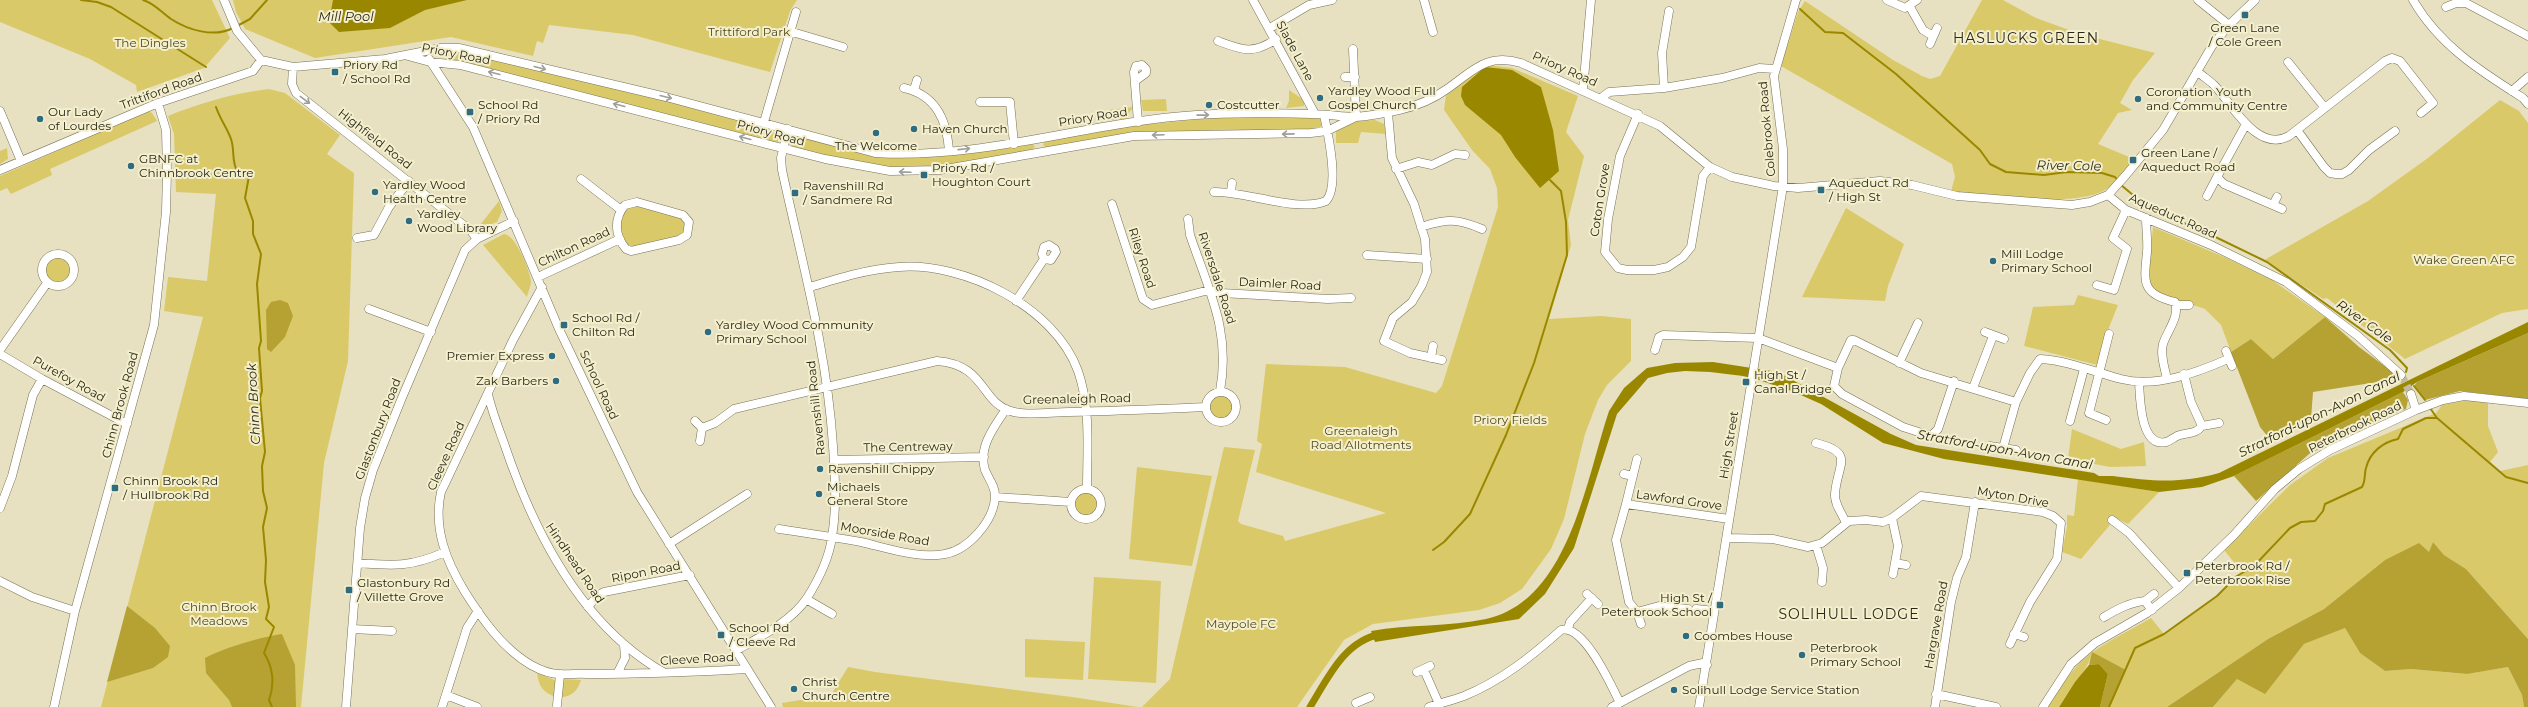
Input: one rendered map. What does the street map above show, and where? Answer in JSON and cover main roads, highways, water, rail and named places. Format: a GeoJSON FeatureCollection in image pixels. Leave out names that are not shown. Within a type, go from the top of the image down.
{"type":"FeatureCollection","features":[{"type":"Feature","properties":{"kind":"water","name":"Mill Pool"},"geometry":{"type":"Polygon","coordinates":[[[333,0],[467,0],[425,10],[390,28],[339,32],[329,22],[333,0]]]}},
{"type":"Feature","properties":{"kind":"water"},"geometry":{"type":"Polygon","coordinates":[[[1485,67],[1512,70],[1541,87],[1553,130],[1559,171],[1540,188],[1515,157],[1501,135],[1465,105],[1461,96],[1462,87],[1485,67]]]}},
{"type":"Feature","properties":{"kind":"water"},"geometry":{"type":"Polygon","coordinates":[[[2528,322],[2528,333],[2417,382],[2403,392],[2234,476],[2202,487],[2159,492],[1944,459],[1883,443],[1821,404],[1794,392],[1743,376],[1685,371],[1667,373],[1648,378],[1617,414],[1574,548],[1545,594],[1519,619],[1375,642],[1371,631],[1400,627],[1472,622],[1486,619],[1514,608],[1537,588],[1555,563],[1570,534],[1582,502],[1609,411],[1624,388],[1647,368],[1675,363],[1713,362],[1778,372],[1891,434],[1916,445],[2094,473],[2099,476],[2153,480],[2179,480],[2219,473],[2528,322]]]}},
{"type":"Feature","properties":{"kind":"water"},"geometry":{"type":"Polygon","coordinates":[[[2099,664],[2108,674],[2100,707],[2059,707],[2075,682],[2089,665],[2099,664]]]}},
{"type":"Feature","properties":{"kind":"waterway","name":"Chinn Brook"},"geometry":{"type":"LineString","coordinates":[[81,0],[97,2],[111,7],[206,67]]}},
{"type":"Feature","properties":{"kind":"waterway","name":"River Cole"},"geometry":{"type":"LineString","coordinates":[[143,0],[154,5],[171,19],[193,29],[218,32],[233,28]]}},
{"type":"Feature","properties":{"kind":"waterway","name":"River Cole"},"geometry":{"type":"LineString","coordinates":[[237,26],[250,19],[267,0]]}},
{"type":"Feature","properties":{"kind":"waterway","name":"River Cole"},"geometry":{"type":"LineString","coordinates":[[1800,9],[1825,32],[1843,33],[1896,74],[1980,150],[1990,164],[2006,172],[2044,175],[2067,172],[2102,173],[2115,177],[2118,181]]}},
{"type":"Feature","properties":{"kind":"waterway","name":"Chinn Brook"},"geometry":{"type":"LineString","coordinates":[[216,107],[231,139],[236,169],[238,173],[245,172],[249,176],[245,198],[253,221],[253,234],[261,254],[257,284],[261,341],[259,348],[262,391],[260,398],[265,452],[262,466],[263,491],[267,508],[263,527],[266,560],[265,582],[269,607],[266,619],[274,627],[264,653],[272,676],[272,688],[269,700],[272,707]]}},
{"type":"Feature","properties":{"kind":"waterway"},"geometry":{"type":"LineString","coordinates":[[1433,550],[1444,542],[1470,514],[1506,435],[1534,363],[1567,255],[1566,222],[1561,191],[1550,180]]}},
{"type":"Feature","properties":{"kind":"waterway","name":"River Cole"},"geometry":{"type":"LineString","coordinates":[[2121,185],[2151,210],[2201,230],[2267,262],[2390,350],[2407,368],[2406,372]]}},
{"type":"Feature","properties":{"kind":"waterway","name":"River Cole"},"geometry":{"type":"LineString","coordinates":[[2414,386],[2425,400]]}},
{"type":"Feature","properties":{"kind":"waterway","name":"River Cole"},"geometry":{"type":"LineString","coordinates":[[2430,408],[2437,418],[2506,477],[2528,483]]}},
{"type":"Feature","properties":{"kind":"waterway"},"geometry":{"type":"LineString","coordinates":[[2109,707],[2135,648],[2164,634],[2217,596],[2237,576],[2254,566],[2290,528],[2301,522],[2315,521],[2323,511],[2325,504],[2362,487],[2366,468],[2371,457],[2382,445],[2398,439],[2403,429],[2426,418],[2437,418]]}},
{"type":"Feature","properties":{"kind":"waterway","name":"Stratford-upon-Avon Canal"},"geometry":{"type":"LineString","coordinates":[[1310,707],[1338,662],[1357,644],[1368,638],[1381,634]]}},
{"type":"Feature","properties":{"kind":"tunnel"},"geometry":{"type":"LineString","coordinates":[[2401,375],[2411,394]]}},
{"type":"Feature","properties":{"kind":"place","name":"Green Lane / Cole Green"},"geometry":{"type":"Point","coordinates":[2245,15]}},
{"type":"Feature","properties":{"kind":"place","name":"Priory Rd / School Rd"},"geometry":{"type":"Point","coordinates":[335,72]}},
{"type":"Feature","properties":{"kind":"place","name":"Yardley Wood Full Gospel Church"},"geometry":{"type":"Point","coordinates":[1320,98]}},
{"type":"Feature","properties":{"kind":"place","name":"Coronation Youth and Community Centre"},"geometry":{"type":"Point","coordinates":[2138,99]}},
{"type":"Feature","properties":{"kind":"place","name":"Costcutter"},"geometry":{"type":"Point","coordinates":[1209,105]}},
{"type":"Feature","properties":{"kind":"place","name":"School Rd / Priory Rd"},"geometry":{"type":"Point","coordinates":[470,112]}},
{"type":"Feature","properties":{"kind":"place","name":"Our Lady of Lourdes"},"geometry":{"type":"Point","coordinates":[40,119]}},
{"type":"Feature","properties":{"kind":"place","name":"Haven Church"},"geometry":{"type":"Point","coordinates":[914,129]}},
{"type":"Feature","properties":{"kind":"place","name":"The Welcome"},"geometry":{"type":"Point","coordinates":[876,133]}},
{"type":"Feature","properties":{"kind":"place","name":"Green Lane / Aqueduct Road"},"geometry":{"type":"Point","coordinates":[2133,160]}},
{"type":"Feature","properties":{"kind":"place","name":"GBNFC at Chinnbrook Centre"},"geometry":{"type":"Point","coordinates":[131,166]}},
{"type":"Feature","properties":{"kind":"place","name":"Priory Rd / Houghton Court"},"geometry":{"type":"Point","coordinates":[924,175]}},
{"type":"Feature","properties":{"kind":"place","name":"Aqueduct Rd / High St"},"geometry":{"type":"Point","coordinates":[1821,190]}},
{"type":"Feature","properties":{"kind":"place","name":"Yardley Wood Health Centre"},"geometry":{"type":"Point","coordinates":[375,192]}},
{"type":"Feature","properties":{"kind":"place","name":"Ravenshill Rd / Sandmere Rd"},"geometry":{"type":"Point","coordinates":[795,193]}},
{"type":"Feature","properties":{"kind":"place","name":"Yardley Wood Library"},"geometry":{"type":"Point","coordinates":[409,221]}},
{"type":"Feature","properties":{"kind":"place","name":"Mill Lodge Primary School"},"geometry":{"type":"Point","coordinates":[1993,261]}},
{"type":"Feature","properties":{"kind":"place","name":"School Rd / Chilton Rd"},"geometry":{"type":"Point","coordinates":[564,325]}},
{"type":"Feature","properties":{"kind":"place","name":"Yardley Wood Community Primary School"},"geometry":{"type":"Point","coordinates":[708,332]}},
{"type":"Feature","properties":{"kind":"place","name":"Premier Express"},"geometry":{"type":"Point","coordinates":[552,356]}},
{"type":"Feature","properties":{"kind":"place","name":"Zak Barbers"},"geometry":{"type":"Point","coordinates":[556,381]}},
{"type":"Feature","properties":{"kind":"place","name":"High St / Canal Bridge"},"geometry":{"type":"Point","coordinates":[1746,382]}},
{"type":"Feature","properties":{"kind":"place","name":"Ravenshill Chippy"},"geometry":{"type":"Point","coordinates":[820,469]}},
{"type":"Feature","properties":{"kind":"place","name":"Chinn Brook Rd / Hullbrook Rd"},"geometry":{"type":"Point","coordinates":[115,488]}},
{"type":"Feature","properties":{"kind":"place","name":"Michaels General Store"},"geometry":{"type":"Point","coordinates":[819,494]}},
{"type":"Feature","properties":{"kind":"place","name":"Peterbrook Rd / Peterbrook Rise"},"geometry":{"type":"Point","coordinates":[2187,573]}},
{"type":"Feature","properties":{"kind":"place","name":"Glastonbury Rd / Villette Grove"},"geometry":{"type":"Point","coordinates":[349,590]}},
{"type":"Feature","properties":{"kind":"place","name":"High St / Peterbrook School"},"geometry":{"type":"Point","coordinates":[1720,605]}},
{"type":"Feature","properties":{"kind":"place","name":"School Rd / Cleeve Rd"},"geometry":{"type":"Point","coordinates":[721,635]}},
{"type":"Feature","properties":{"kind":"place","name":"Coombes House"},"geometry":{"type":"Point","coordinates":[1686,636]}},
{"type":"Feature","properties":{"kind":"place","name":"Peterbrook Primary School"},"geometry":{"type":"Point","coordinates":[1802,655]}},
{"type":"Feature","properties":{"kind":"place","name":"Christ Church Centre"},"geometry":{"type":"Point","coordinates":[794,689]}},
{"type":"Feature","properties":{"kind":"place","name":"Solihull Lodge Service Station"},"geometry":{"type":"Point","coordinates":[1674,690]}},
{"type":"Feature","properties":{"kind":"district","name":"HASLUCKS GREEN"},"geometry":{"type":"Point","coordinates":[2026,38]}},
{"type":"Feature","properties":{"kind":"district","name":"SOLIHULL LODGE"},"geometry":{"type":"Point","coordinates":[1849,614]}},
{"type":"Feature","properties":{"kind":"park label","name":"Trittiford Park"},"geometry":{"type":"Point","coordinates":[749,32]}},
{"type":"Feature","properties":{"kind":"park label","name":"The Dingles"},"geometry":{"type":"Point","coordinates":[150,43]}},
{"type":"Feature","properties":{"kind":"park label","name":"Wake Green AFC"},"geometry":{"type":"Point","coordinates":[2464,260]}},
{"type":"Feature","properties":{"kind":"park label","name":"Priory Fields"},"geometry":{"type":"Point","coordinates":[1510,420]}},
{"type":"Feature","properties":{"kind":"park label","name":"Greenaleigh Road Allotments"},"geometry":{"type":"Point","coordinates":[1361,438]}},
{"type":"Feature","properties":{"kind":"park label","name":"Chinn Brook Meadows"},"geometry":{"type":"Point","coordinates":[219,614]}},
{"type":"Feature","properties":{"kind":"park label","name":"Maypole FC"},"geometry":{"type":"Point","coordinates":[1241,624]}}]}
